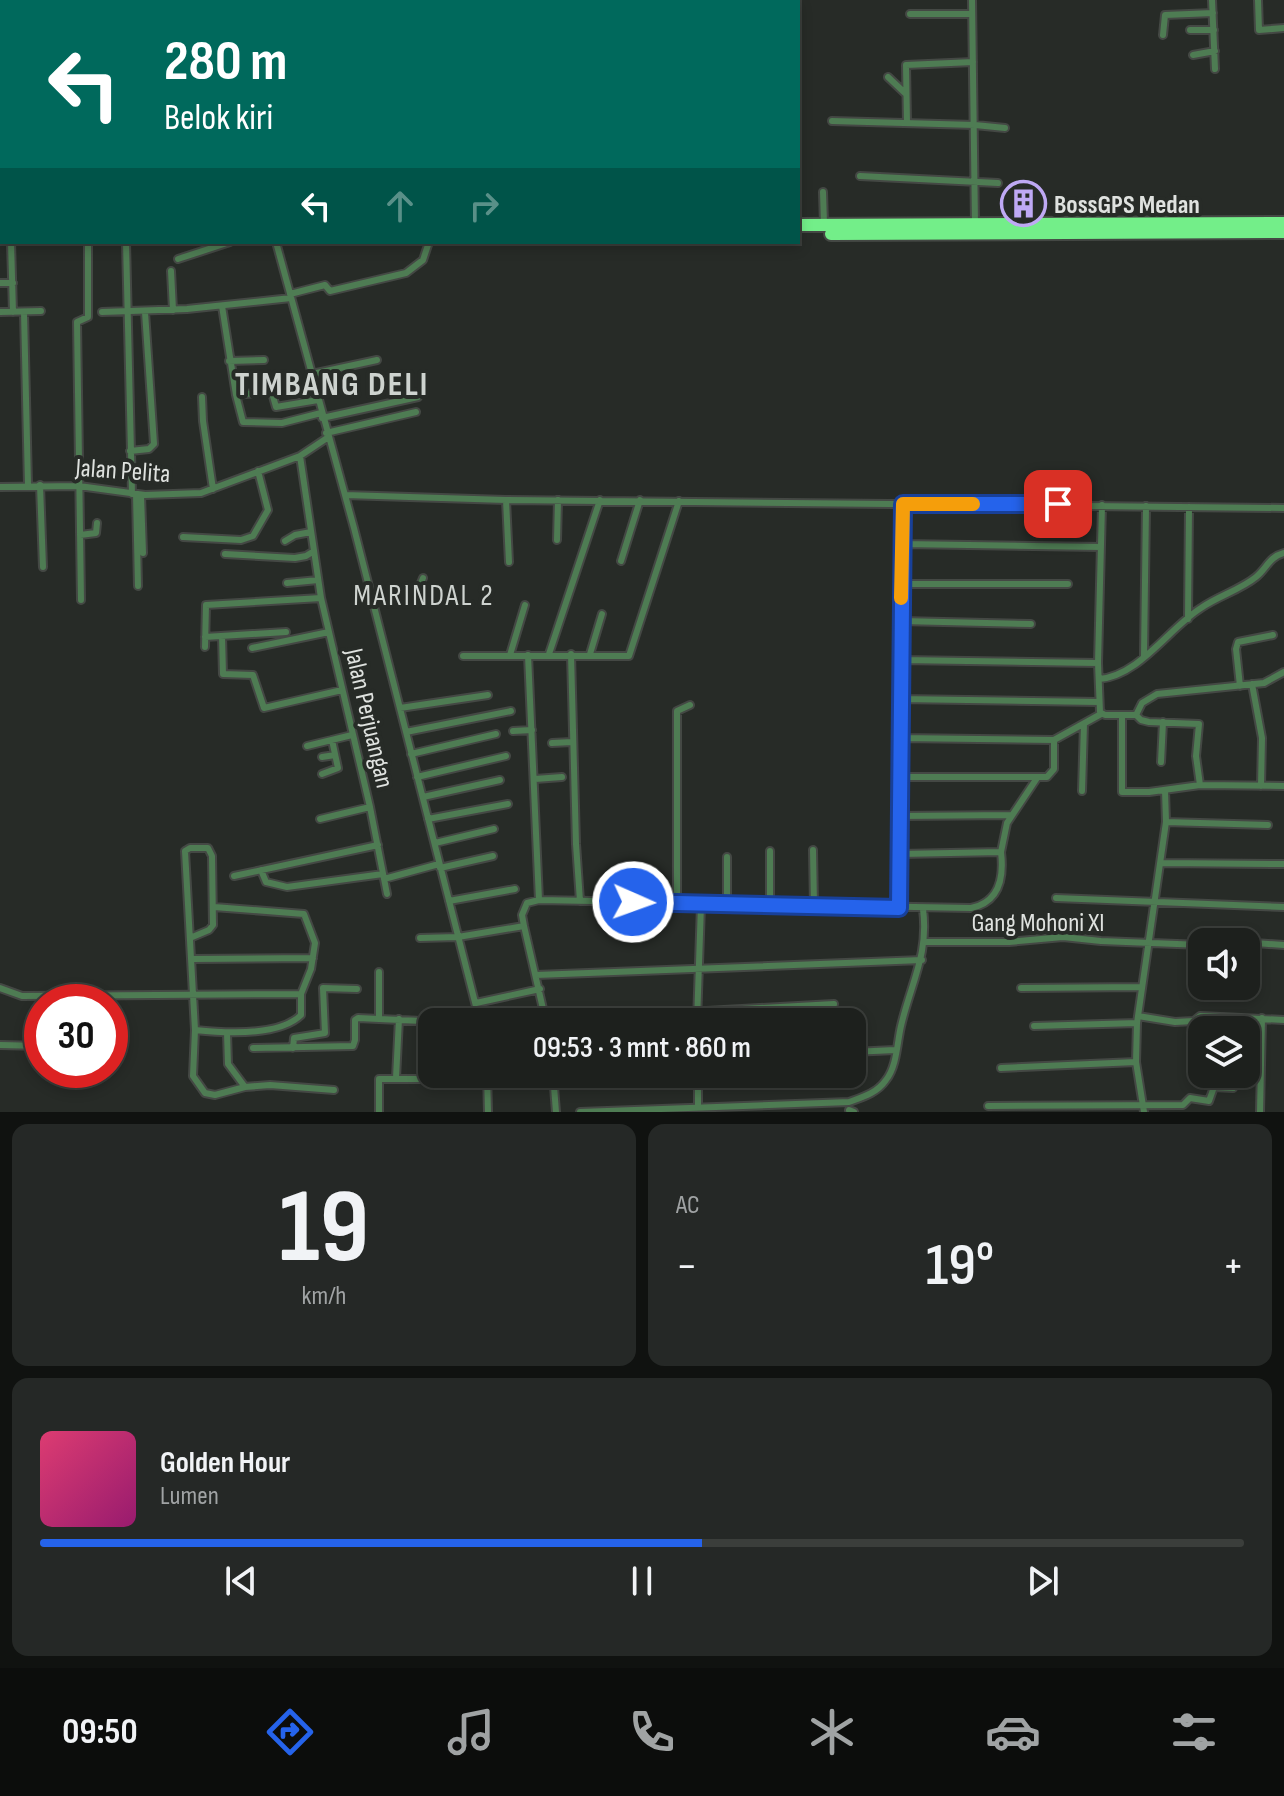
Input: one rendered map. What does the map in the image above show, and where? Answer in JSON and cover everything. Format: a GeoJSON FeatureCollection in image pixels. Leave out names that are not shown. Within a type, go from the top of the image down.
{"type":"FeatureCollection","features":[{"type":"Feature","properties":{"kind":"highway"},"geometry":{"type":"LineString","coordinates":[[800,225],[1284,223]]}},
{"type":"Feature","properties":{"kind":"highway"},"geometry":{"type":"LineString","coordinates":[[800,234],[1284,232]]}},
{"type":"Feature","properties":{"kind":"street"},"geometry":{"type":"LineString","coordinates":[[972,0],[975,224]]}},
{"type":"Feature","properties":{"kind":"street"},"geometry":{"type":"LineString","coordinates":[[1212,0],[1215,69]]}},
{"type":"Feature","properties":{"kind":"street"},"geometry":{"type":"LineString","coordinates":[[1258,0],[1259,30],[1284,28]]}},
{"type":"Feature","properties":{"kind":"street"},"geometry":{"type":"LineString","coordinates":[[1163,35],[1165,15],[1213,13]]}},
{"type":"Feature","properties":{"kind":"street"},"geometry":{"type":"LineString","coordinates":[[910,14],[972,14]]}},
{"type":"Feature","properties":{"kind":"street"},"geometry":{"type":"LineString","coordinates":[[1190,30],[1214,30]]}},
{"type":"Feature","properties":{"kind":"street"},"geometry":{"type":"LineString","coordinates":[[1193,55],[1215,51]]}},
{"type":"Feature","properties":{"kind":"street"},"geometry":{"type":"LineString","coordinates":[[907,123],[907,64],[973,62]]}},
{"type":"Feature","properties":{"kind":"street"},"geometry":{"type":"LineString","coordinates":[[888,77],[906,94]]}},
{"type":"Feature","properties":{"kind":"street"},"geometry":{"type":"LineString","coordinates":[[832,121],[1005,128]]}},
{"type":"Feature","properties":{"kind":"street"},"geometry":{"type":"LineString","coordinates":[[860,176],[998,183]]}},
{"type":"Feature","properties":{"kind":"street"},"geometry":{"type":"LineString","coordinates":[[823,192],[824,225]]}},
{"type":"Feature","properties":{"kind":"street"},"geometry":{"type":"LineString","coordinates":[[11,244],[13,312]]}},
{"type":"Feature","properties":{"kind":"street"},"geometry":{"type":"LineString","coordinates":[[81,600],[77,322],[88,318],[88,244]]}},
{"type":"Feature","properties":{"kind":"street"},"geometry":{"type":"LineString","coordinates":[[126,244],[130,451],[143,553]]}},
{"type":"Feature","properties":{"kind":"street"},"geometry":{"type":"LineString","coordinates":[[178,259],[224,244]]}},
{"type":"Feature","properties":{"kind":"street"},"geometry":{"type":"LineString","coordinates":[[277,244],[345,495],[477,1008]]}},
{"type":"Feature","properties":{"kind":"street"},"geometry":{"type":"LineString","coordinates":[[102,312],[222,306],[291,296],[325,285],[333,291],[406,273],[423,260],[428,244]]}},
{"type":"Feature","properties":{"kind":"street"},"geometry":{"type":"LineString","coordinates":[[171,271],[173,310]]}},
{"type":"Feature","properties":{"kind":"street"},"geometry":{"type":"LineString","coordinates":[[0,283],[13,283]]}},
{"type":"Feature","properties":{"kind":"street"},"geometry":{"type":"LineString","coordinates":[[222,306],[239,415],[246,423],[282,423],[418,397]]}},
{"type":"Feature","properties":{"kind":"street"},"geometry":{"type":"LineString","coordinates":[[0,312],[41,311]]}},
{"type":"Feature","properties":{"kind":"street"},"geometry":{"type":"LineString","coordinates":[[24,312],[28,485]]}},
{"type":"Feature","properties":{"kind":"street"},"geometry":{"type":"LineString","coordinates":[[130,451],[149,449],[154,444],[145,312]]}},
{"type":"Feature","properties":{"kind":"street"},"geometry":{"type":"LineString","coordinates":[[229,361],[264,360]]}},
{"type":"Feature","properties":{"kind":"street"},"geometry":{"type":"LineString","coordinates":[[312,374],[377,360]]}},
{"type":"Feature","properties":{"kind":"street"},"geometry":{"type":"LineString","coordinates":[[271,389],[276,407],[318,400]]}},
{"type":"Feature","properties":{"kind":"street"},"geometry":{"type":"LineString","coordinates":[[236,395],[255,393]]}},
{"type":"Feature","properties":{"kind":"street"},"geometry":{"type":"LineString","coordinates":[[202,397],[213,489]]}},
{"type":"Feature","properties":{"kind":"street"},"geometry":{"type":"LineString","coordinates":[[327,436],[416,412]]}},
{"type":"Feature","properties":{"kind":"street","name":"Jalan Pelita"},"geometry":{"type":"LineString","coordinates":[[0,487],[79,486],[136,494],[191,494],[213,489],[300,456],[327,436]]}},
{"type":"Feature","properties":{"kind":"street","name":"Jalan Perjuangan"},"geometry":{"type":"LineString","coordinates":[[300,456],[321,598],[387,894]]}},
{"type":"Feature","properties":{"kind":"street"},"geometry":{"type":"LineString","coordinates":[[183,537],[241,540],[253,536],[268,510],[258,471]]}},
{"type":"Feature","properties":{"kind":"street"},"geometry":{"type":"LineString","coordinates":[[40,485],[43,567]]}},
{"type":"Feature","properties":{"kind":"street"},"geometry":{"type":"LineString","coordinates":[[136,494],[138,586]]}},
{"type":"Feature","properties":{"kind":"street"},"geometry":{"type":"LineString","coordinates":[[345,495],[506,500],[1284,508]]}},
{"type":"Feature","properties":{"kind":"street"},"geometry":{"type":"LineString","coordinates":[[506,500],[509,562]]}},
{"type":"Feature","properties":{"kind":"street"},"geometry":{"type":"LineString","coordinates":[[557,540],[558,500]]}},
{"type":"Feature","properties":{"kind":"street"},"geometry":{"type":"LineString","coordinates":[[549,654],[600,500]]}},
{"type":"Feature","properties":{"kind":"street"},"geometry":{"type":"LineString","coordinates":[[621,561],[640,500]]}},
{"type":"Feature","properties":{"kind":"street"},"geometry":{"type":"LineString","coordinates":[[463,656],[590,654],[621,658],[631,654],[679,501]]}},
{"type":"Feature","properties":{"kind":"street"},"geometry":{"type":"LineString","coordinates":[[899,908],[903,504]]}},
{"type":"Feature","properties":{"kind":"street"},"geometry":{"type":"LineString","coordinates":[[1101,714],[1098,663],[1102,505]]}},
{"type":"Feature","properties":{"kind":"street"},"geometry":{"type":"LineString","coordinates":[[1144,656],[1146,506]]}},
{"type":"Feature","properties":{"kind":"street"},"geometry":{"type":"LineString","coordinates":[[1188,619],[1189,507]]}},
{"type":"Feature","properties":{"kind":"street"},"geometry":{"type":"LineString","coordinates":[[80,535],[96,533],[97,523]]}},
{"type":"Feature","properties":{"kind":"street"},"geometry":{"type":"LineString","coordinates":[[285,541],[311,532]]}},
{"type":"Feature","properties":{"kind":"street"},"geometry":{"type":"LineString","coordinates":[[902,544],[1101,547]]}},
{"type":"Feature","properties":{"kind":"street"},"geometry":{"type":"LineString","coordinates":[[225,554],[295,558],[314,551]]}},
{"type":"Feature","properties":{"kind":"street"},"geometry":{"type":"LineString","coordinates":[[1099,679],[1119,674],[1198,609],[1256,577],[1270,560],[1284,553]]}},
{"type":"Feature","properties":{"kind":"street"},"geometry":{"type":"LineString","coordinates":[[373,602],[419,588],[423,578]]}},
{"type":"Feature","properties":{"kind":"street"},"geometry":{"type":"LineString","coordinates":[[287,583],[318,580]]}},
{"type":"Feature","properties":{"kind":"street"},"geometry":{"type":"LineString","coordinates":[[901,584],[1068,584]]}},
{"type":"Feature","properties":{"kind":"street"},"geometry":{"type":"LineString","coordinates":[[205,647],[206,605],[321,598]]}},
{"type":"Feature","properties":{"kind":"street"},"geometry":{"type":"LineString","coordinates":[[510,655],[525,605]]}},
{"type":"Feature","properties":{"kind":"street"},"geometry":{"type":"LineString","coordinates":[[590,654],[602,614]]}},
{"type":"Feature","properties":{"kind":"street"},"geometry":{"type":"LineString","coordinates":[[901,621],[1031,624]]}},
{"type":"Feature","properties":{"kind":"street"},"geometry":{"type":"LineString","coordinates":[[205,637],[286,632]]}},
{"type":"Feature","properties":{"kind":"street"},"geometry":{"type":"LineString","coordinates":[[252,648],[329,632]]}},
{"type":"Feature","properties":{"kind":"street"},"geometry":{"type":"LineString","coordinates":[[265,633],[268,645]]}},
{"type":"Feature","properties":{"kind":"street"},"geometry":{"type":"LineString","coordinates":[[1240,686],[1238,642],[1273,635]]}},
{"type":"Feature","properties":{"kind":"street"},"geometry":{"type":"LineString","coordinates":[[222,636],[223,674],[253,675],[264,708],[342,690]]}},
{"type":"Feature","properties":{"kind":"street"},"geometry":{"type":"LineString","coordinates":[[571,654],[580,901]]}},
{"type":"Feature","properties":{"kind":"street"},"geometry":{"type":"LineString","coordinates":[[528,655],[539,900]]}},
{"type":"Feature","properties":{"kind":"street"},"geometry":{"type":"LineString","coordinates":[[901,660],[1098,663]]}},
{"type":"Feature","properties":{"kind":"street"},"geometry":{"type":"LineString","coordinates":[[1136,715],[1142,703],[1157,694],[1264,683],[1284,672]]}},
{"type":"Feature","properties":{"kind":"street"},"geometry":{"type":"LineString","coordinates":[[1252,684],[1262,738],[1261,786]]}},
{"type":"Feature","properties":{"kind":"street"},"geometry":{"type":"LineString","coordinates":[[400,708],[488,695]]}},
{"type":"Feature","properties":{"kind":"street"},"geometry":{"type":"LineString","coordinates":[[900,699],[1099,702]]}},
{"type":"Feature","properties":{"kind":"street"},"geometry":{"type":"LineString","coordinates":[[677,904],[677,711],[690,705]]}},
{"type":"Feature","properties":{"kind":"street"},"geometry":{"type":"LineString","coordinates":[[406,732],[511,711]]}},
{"type":"Feature","properties":{"kind":"street"},"geometry":{"type":"LineString","coordinates":[[900,738],[1054,740],[1101,714],[1136,715],[1144,721],[1200,725],[1196,756],[1200,785]]}},
{"type":"Feature","properties":{"kind":"street"},"geometry":{"type":"LineString","coordinates":[[1122,715],[1122,792],[1200,785],[1284,786]]}},
{"type":"Feature","properties":{"kind":"street"},"geometry":{"type":"LineString","coordinates":[[1161,762],[1163,722]]}},
{"type":"Feature","properties":{"kind":"street"},"geometry":{"type":"LineString","coordinates":[[1082,791],[1084,724]]}},
{"type":"Feature","properties":{"kind":"street"},"geometry":{"type":"LineString","coordinates":[[513,731],[532,730]]}},
{"type":"Feature","properties":{"kind":"street"},"geometry":{"type":"LineString","coordinates":[[411,754],[496,734]]}},
{"type":"Feature","properties":{"kind":"street"},"geometry":{"type":"LineString","coordinates":[[307,746],[352,735]]}},
{"type":"Feature","properties":{"kind":"street"},"geometry":{"type":"LineString","coordinates":[[322,774],[338,768],[332,740]]}},
{"type":"Feature","properties":{"kind":"street"},"geometry":{"type":"LineString","coordinates":[[899,777],[1047,777],[1053,772],[1054,740]]}},
{"type":"Feature","properties":{"kind":"street"},"geometry":{"type":"LineString","coordinates":[[552,743],[572,742]]}},
{"type":"Feature","properties":{"kind":"street"},"geometry":{"type":"LineString","coordinates":[[322,757],[335,755]]}},
{"type":"Feature","properties":{"kind":"street"},"geometry":{"type":"LineString","coordinates":[[417,777],[506,756]]}},
{"type":"Feature","properties":{"kind":"street"},"geometry":{"type":"LineString","coordinates":[[535,779],[562,777]]}},
{"type":"Feature","properties":{"kind":"street"},"geometry":{"type":"LineString","coordinates":[[544,1008],[524,926],[523,907],[527,903],[539,900],[971,908],[984,903],[995,893],[1003,877],[1001,852],[1005,829],[1037,778]]}},
{"type":"Feature","properties":{"kind":"street"},"geometry":{"type":"LineString","coordinates":[[423,797],[500,780]]}},
{"type":"Feature","properties":{"kind":"street"},"geometry":{"type":"LineString","coordinates":[[1144,1112],[1136,1062],[1138,1020],[1166,822],[1165,790]]}},
{"type":"Feature","properties":{"kind":"street"},"geometry":{"type":"LineString","coordinates":[[428,819],[508,804]]}},
{"type":"Feature","properties":{"kind":"street"},"geometry":{"type":"LineString","coordinates":[[320,819],[370,807]]}},
{"type":"Feature","properties":{"kind":"street"},"geometry":{"type":"LineString","coordinates":[[899,816],[1012,815]]}},
{"type":"Feature","properties":{"kind":"street"},"geometry":{"type":"LineString","coordinates":[[1166,822],[1268,825]]}},
{"type":"Feature","properties":{"kind":"street"},"geometry":{"type":"LineString","coordinates":[[435,843],[494,829]]}},
{"type":"Feature","properties":{"kind":"street"},"geometry":{"type":"LineString","coordinates":[[234,876],[378,845]]}},
{"type":"Feature","properties":{"kind":"street"},"geometry":{"type":"LineString","coordinates":[[190,938],[211,929],[214,907],[211,851],[208,848],[187,849],[185,859],[190,938],[192,959],[194,996],[193,1076],[205,1093],[215,1095],[245,1087],[270,1085],[334,1090]]}},
{"type":"Feature","properties":{"kind":"street"},"geometry":{"type":"LineString","coordinates":[[813,850],[814,906]]}},
{"type":"Feature","properties":{"kind":"street"},"geometry":{"type":"LineString","coordinates":[[770,851],[770,905]]}},
{"type":"Feature","properties":{"kind":"street"},"geometry":{"type":"LineString","coordinates":[[900,854],[1001,852]]}},
{"type":"Feature","properties":{"kind":"street"},"geometry":{"type":"LineString","coordinates":[[261,870],[266,882],[287,887],[384,876],[493,856]]}},
{"type":"Feature","properties":{"kind":"street"},"geometry":{"type":"LineString","coordinates":[[727,857],[727,905]]}},
{"type":"Feature","properties":{"kind":"street"},"geometry":{"type":"LineString","coordinates":[[1161,863],[1284,864]]}},
{"type":"Feature","properties":{"kind":"street"},"geometry":{"type":"LineString","coordinates":[[449,901],[515,889]]}},
{"type":"Feature","properties":{"kind":"street"},"geometry":{"type":"LineString","coordinates":[[1056,898],[1284,907]]}},
{"type":"Feature","properties":{"kind":"street"},"geometry":{"type":"LineString","coordinates":[[697,1008],[701,905]]}},
{"type":"Feature","properties":{"kind":"street"},"geometry":{"type":"LineString","coordinates":[[195,1030],[227,1033],[268,1029],[293,1022],[301,1015],[301,994],[313,958],[314,936],[302,913],[214,907]]}},
{"type":"Feature","properties":{"kind":"street"},"geometry":{"type":"LineString","coordinates":[[580,1112],[849,1102],[881,1087],[891,1073],[922,960],[925,942],[923,909]]}},
{"type":"Feature","properties":{"kind":"street"},"geometry":{"type":"LineString","coordinates":[[420,938],[458,937],[524,926]]}},
{"type":"Feature","properties":{"kind":"street","name":"Gang Mohoni XI"},"geometry":{"type":"LineString","coordinates":[[925,942],[1009,942],[1063,937],[1188,945]]}},
{"type":"Feature","properties":{"kind":"street"},"geometry":{"type":"LineString","coordinates":[[1260,943],[1284,945]]}},
{"type":"Feature","properties":{"kind":"street"},"geometry":{"type":"LineString","coordinates":[[192,959],[313,958]]}},
{"type":"Feature","properties":{"kind":"street"},"geometry":{"type":"LineString","coordinates":[[536,975],[922,960]]}},
{"type":"Feature","properties":{"kind":"street"},"geometry":{"type":"LineString","coordinates":[[379,972],[379,1018]]}},
{"type":"Feature","properties":{"kind":"street"},"geometry":{"type":"LineString","coordinates":[[1021,988],[1142,987]]}},
{"type":"Feature","properties":{"kind":"street"},"geometry":{"type":"LineString","coordinates":[[0,988],[22,996],[301,994]]}},
{"type":"Feature","properties":{"kind":"street"},"geometry":{"type":"LineString","coordinates":[[293,1048],[294,1038],[325,1033],[323,988],[357,989]]}},
{"type":"Feature","properties":{"kind":"street"},"geometry":{"type":"LineString","coordinates":[[476,1003],[540,989]]}},
{"type":"Feature","properties":{"kind":"street"},"geometry":{"type":"LineString","coordinates":[[766,1008],[834,1004]]}},
{"type":"Feature","properties":{"kind":"street"},"geometry":{"type":"LineString","coordinates":[[1034,1026],[1138,1020],[1194,1021],[1199,1016],[1284,1020]]}},
{"type":"Feature","properties":{"kind":"street"},"geometry":{"type":"LineString","coordinates":[[253,1048],[353,1046],[355,1020],[358,1018],[418,1020]]}},
{"type":"Feature","properties":{"kind":"street"},"geometry":{"type":"LineString","coordinates":[[1260,1112],[1262,1018]]}},
{"type":"Feature","properties":{"kind":"street"},"geometry":{"type":"LineString","coordinates":[[396,1078],[399,1019]]}},
{"type":"Feature","properties":{"kind":"street"},"geometry":{"type":"LineString","coordinates":[[227,1033],[228,1064],[245,1087]]}},
{"type":"Feature","properties":{"kind":"street"},"geometry":{"type":"LineString","coordinates":[[0,1045],[24,1046]]}},
{"type":"Feature","properties":{"kind":"street"},"geometry":{"type":"LineString","coordinates":[[866,1051],[895,1050]]}},
{"type":"Feature","properties":{"kind":"street"},"geometry":{"type":"LineString","coordinates":[[1001,1068],[1136,1062]]}},
{"type":"Feature","properties":{"kind":"street"},"geometry":{"type":"LineString","coordinates":[[379,1112],[379,1080],[418,1078]]}},
{"type":"Feature","properties":{"kind":"street"},"geometry":{"type":"LineString","coordinates":[[487,1088],[488,1112]]}},
{"type":"Feature","properties":{"kind":"street"},"geometry":{"type":"LineString","coordinates":[[554,1088],[556,1112]]}},
{"type":"Feature","properties":{"kind":"street"},"geometry":{"type":"LineString","coordinates":[[698,1088],[698,1106]]}},
{"type":"Feature","properties":{"kind":"street"},"geometry":{"type":"LineString","coordinates":[[988,1106],[1184,1105],[1190,1098],[1209,1101],[1213,1088]]}},
{"type":"Feature","properties":{"kind":"street"},"geometry":{"type":"LineString","coordinates":[[849,1102],[850,1111]]}},
{"type":"Feature","properties":{"kind":"slow traffic"},"geometry":{"type":"LineString","coordinates":[[901,598],[903,504],[973,504]]}},
{"type":"Feature","properties":{"kind":"place","name":"BossGPS Medan"},"geometry":{"type":"Point","coordinates":[1023,204]}},
{"type":"Feature","properties":{"kind":"district","name":"TIMBANG DELI"},"geometry":{"type":"Point","coordinates":[332,383]}},
{"type":"Feature","properties":{"kind":"district","name":"MARINDAL 2"},"geometry":{"type":"Point","coordinates":[424,595]}},
{"type":"Feature","properties":{"kind":"route"},"geometry":{"type":"LineString","coordinates":[[633,902],[899,908],[903,504],[1058,504]]}}]}
